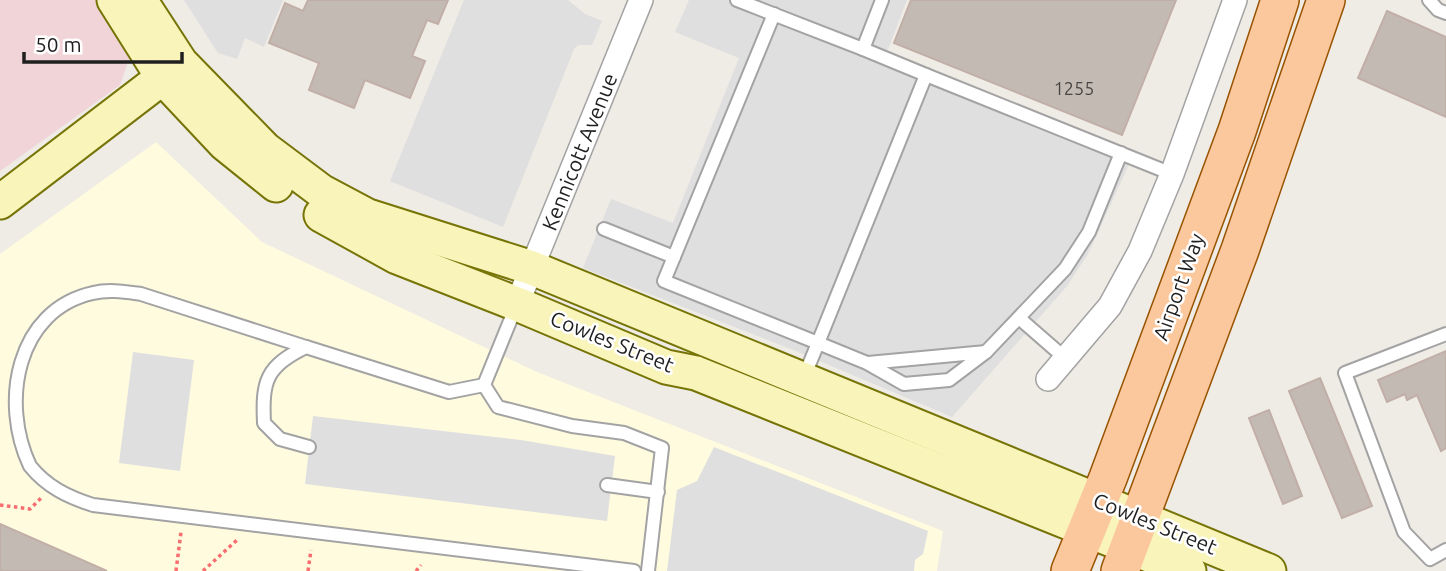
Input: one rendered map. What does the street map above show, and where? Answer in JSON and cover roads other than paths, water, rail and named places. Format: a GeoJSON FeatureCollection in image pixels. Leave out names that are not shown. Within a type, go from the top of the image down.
{"type":"FeatureCollection","features":[{"type":"Feature","properties":{"kind":"main road","name":"Cowles Street"},"geometry":{"type":"LineString","coordinates":[[114,0],[172,71],[225,144],[262,176],[307,207],[397,257],[666,367],[796,395]]}},
{"type":"Feature","properties":{"kind":"main road"},"geometry":{"type":"LineString","coordinates":[[0,202],[172,71],[140,0]]}},
{"type":"Feature","properties":{"kind":"main road","name":"Airport Way"},"geometry":{"type":"LineString","coordinates":[[1070,571],[1237,131],[1280,0]]}},
{"type":"Feature","properties":{"kind":"main road"},"geometry":{"type":"LineString","coordinates":[[1130,546],[1240,250],[1326,0]]}},
{"type":"Feature","properties":{"kind":"main road","name":"Cowles Street"},"geometry":{"type":"LineString","coordinates":[[172,71],[265,149],[321,191],[368,216],[532,268],[796,395],[1092,516],[1130,546],[1189,571]]}},
{"type":"Feature","properties":{"kind":"main road","name":"Cowles Street"},"geometry":{"type":"LineString","coordinates":[[1130,546],[1269,571]]}},
{"type":"Feature","properties":{"kind":"street","name":"Kennicott Avenue"},"geometry":{"type":"LineString","coordinates":[[517,304],[641,0]]}},
{"type":"Feature","properties":{"kind":"street"},"geometry":{"type":"LineString","coordinates":[[1048,379],[1110,306],[1140,251],[1172,174],[1235,0]]}},
{"type":"Feature","properties":{"kind":"lane"},"geometry":{"type":"LineString","coordinates":[[737,0],[1172,174]]}},
{"type":"Feature","properties":{"kind":"lane"},"geometry":{"type":"LineString","coordinates":[[863,49],[883,0]]}},
{"type":"Feature","properties":{"kind":"lane"},"geometry":{"type":"LineString","coordinates":[[1429,0],[1438,10],[1446,13]]}},
{"type":"Feature","properties":{"kind":"lane"},"geometry":{"type":"LineString","coordinates":[[775,14],[664,281],[867,363],[904,384],[949,380],[986,352],[1065,270],[1089,232],[1121,153]]}},
{"type":"Feature","properties":{"kind":"lane"},"geometry":{"type":"LineString","coordinates":[[796,395],[926,75]]}},
{"type":"Feature","properties":{"kind":"lane"},"geometry":{"type":"LineString","coordinates":[[604,229],[674,257]]}},
{"type":"Feature","properties":{"kind":"lane"},"geometry":{"type":"LineString","coordinates":[[484,385],[449,392],[141,294],[116,291],[93,293],[64,305],[32,329],[11,369],[7,397],[10,424],[30,466],[47,484],[65,496],[93,505],[635,571]]}},
{"type":"Feature","properties":{"kind":"lane"},"geometry":{"type":"LineString","coordinates":[[484,385],[517,304]]}},
{"type":"Feature","properties":{"kind":"lane"},"geometry":{"type":"LineString","coordinates":[[1018,318],[1066,359]]}},
{"type":"Feature","properties":{"kind":"lane"},"geometry":{"type":"LineString","coordinates":[[1446,334],[1345,373],[1405,532],[1430,559],[1446,551]]}},
{"type":"Feature","properties":{"kind":"lane"},"geometry":{"type":"LineString","coordinates":[[306,347],[284,357],[271,373],[263,393],[264,423],[280,439],[309,447]]}},
{"type":"Feature","properties":{"kind":"lane"},"geometry":{"type":"LineString","coordinates":[[867,363],[986,352]]}},
{"type":"Feature","properties":{"kind":"lane"},"geometry":{"type":"LineString","coordinates":[[484,385],[498,407],[572,426],[624,433],[662,448],[648,571]]}},
{"type":"Feature","properties":{"kind":"lane"},"geometry":{"type":"LineString","coordinates":[[607,485],[658,492]]}}]}
